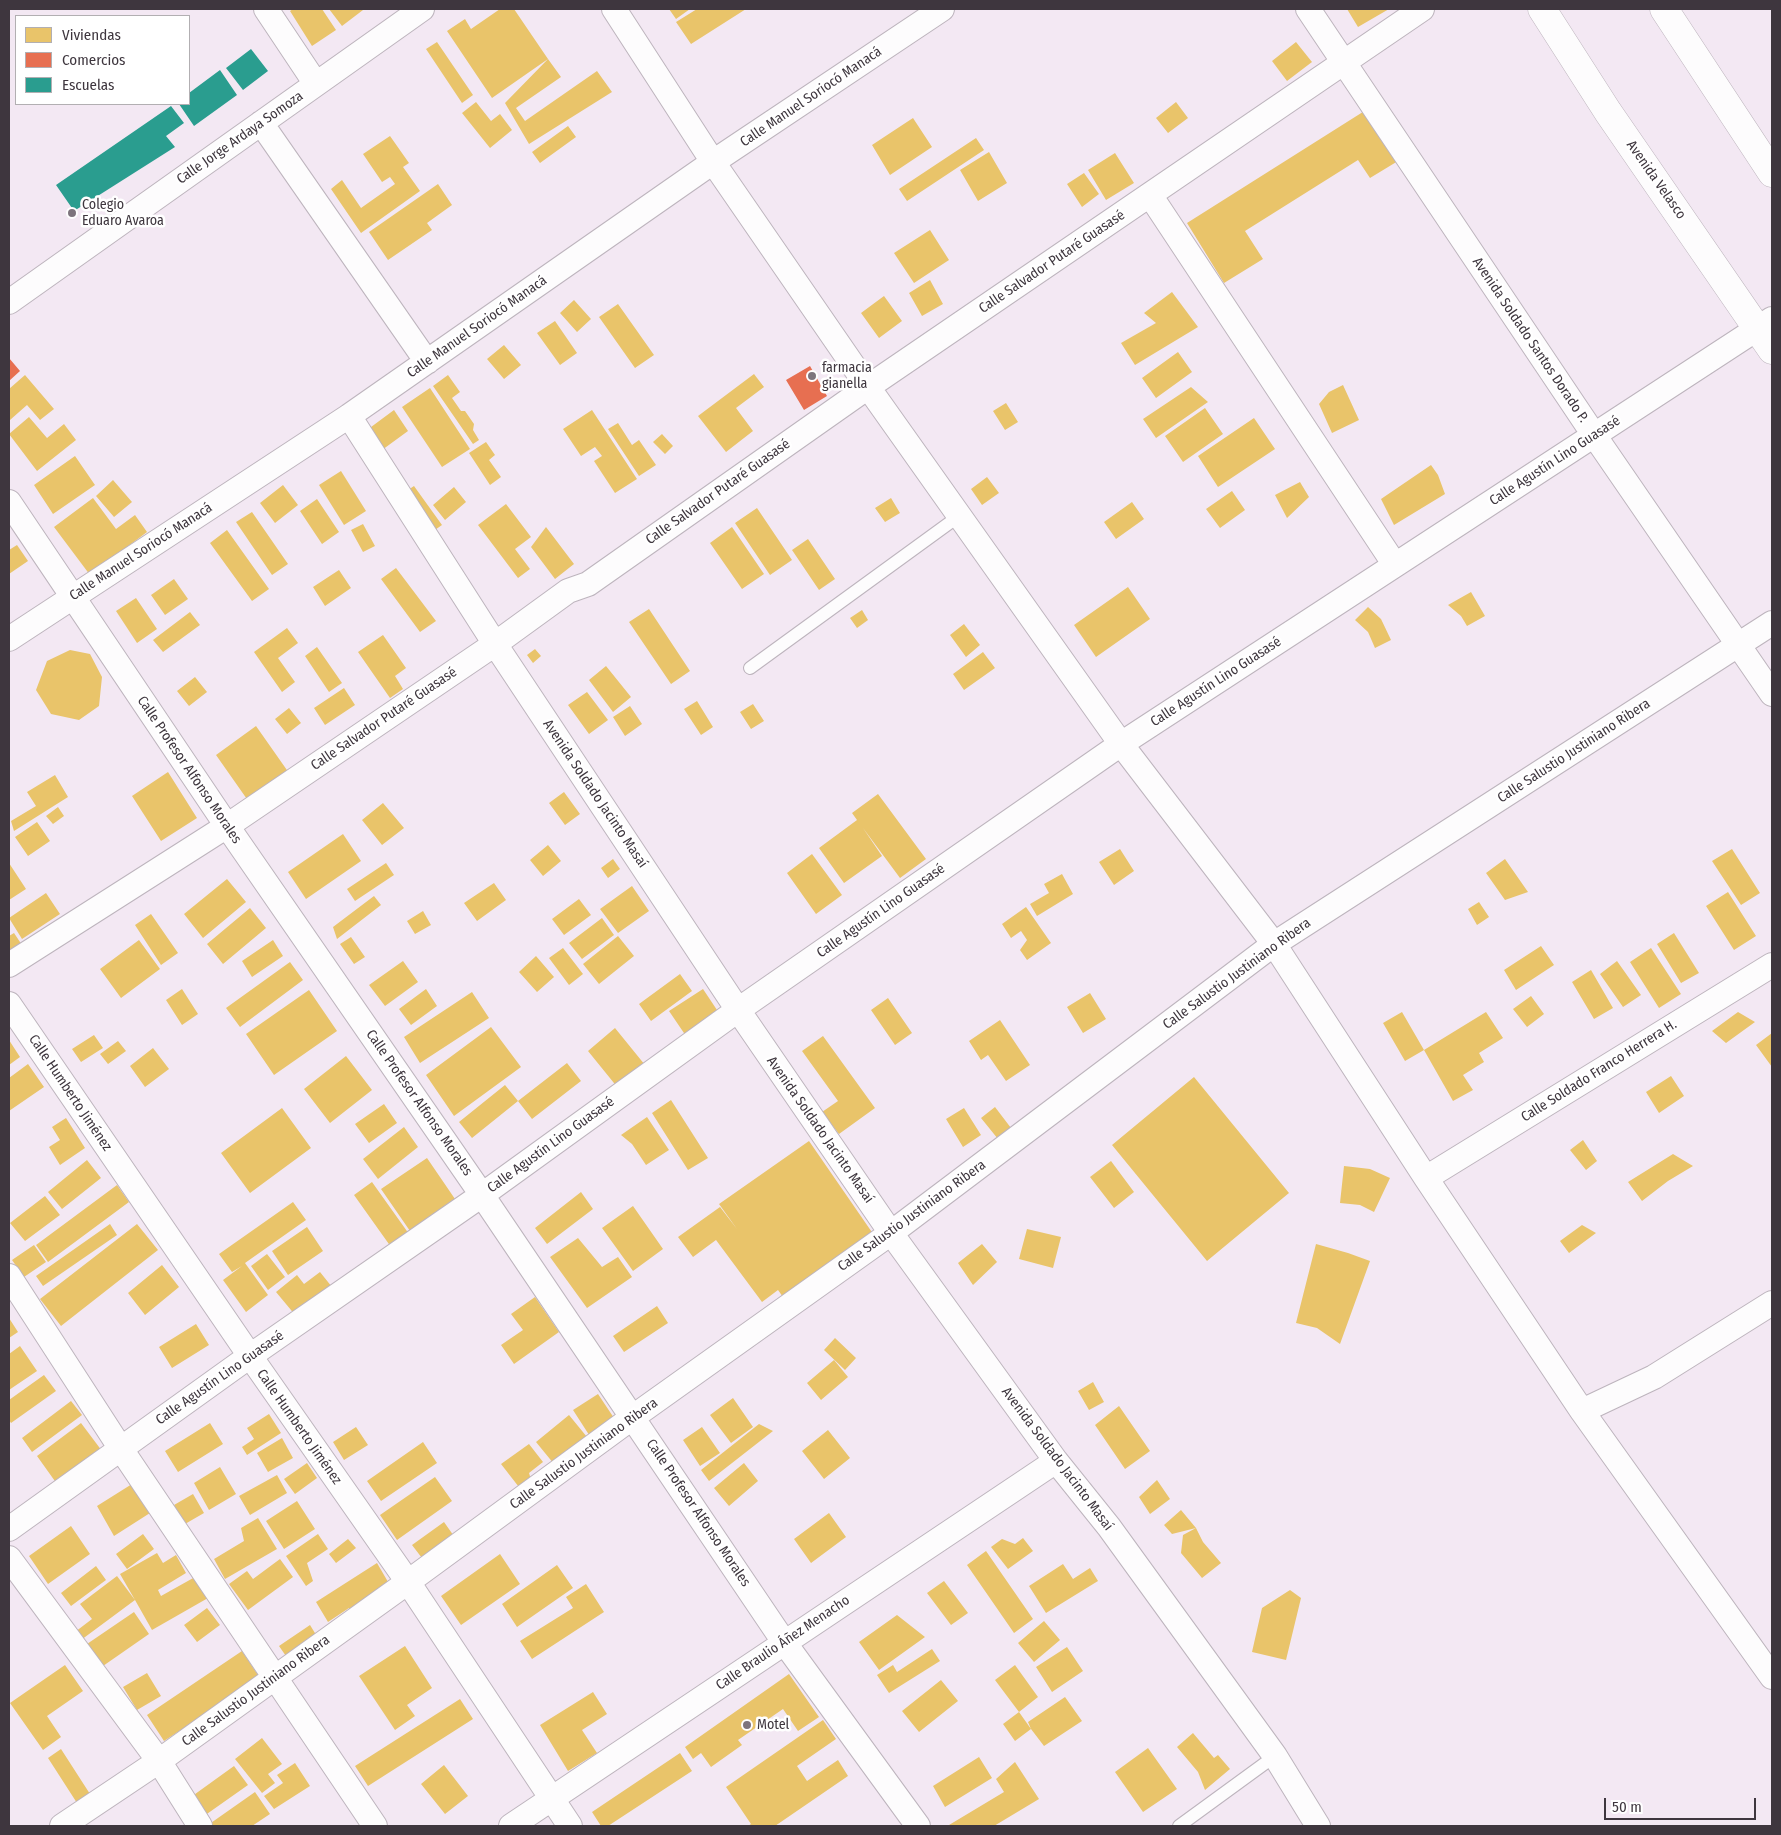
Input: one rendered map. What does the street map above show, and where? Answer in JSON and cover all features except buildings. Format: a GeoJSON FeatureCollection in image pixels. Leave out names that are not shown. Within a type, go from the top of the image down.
{"type":"FeatureCollection","features":[{"type":"Feature","properties":{"kind":"street"},"geometry":{"type":"LineString","coordinates":[[266,9],[316,84]]}},
{"type":"Feature","properties":{"kind":"street","name":"Calle Jorge Ardaya Somoza"},"geometry":{"type":"LineString","coordinates":[[9,302],[422,9]]}},
{"type":"Feature","properties":{"kind":"street"},"geometry":{"type":"LineString","coordinates":[[614,9],[713,162],[959,516],[1121,744],[1274,944],[1426,1178],[1582,1411],[1772,1677]]}},
{"type":"Feature","properties":{"kind":"street","name":"Calle Manuel Soriocó Manacá"},"geometry":{"type":"LineString","coordinates":[[9,639],[349,416],[713,162],[942,9]]}},
{"type":"Feature","properties":{"kind":"street","name":"Avenida Soldado Santos Dorado P."},"geometry":{"type":"LineString","coordinates":[[1308,9],[1594,435],[1772,694]]}},
{"type":"Feature","properties":{"kind":"street","name":"Calle Salvador Putaré Guasasé"},"geometry":{"type":"LineString","coordinates":[[9,965],[227,826],[495,644],[568,591],[588,584],[868,387],[1422,9]]}},
{"type":"Feature","properties":{"kind":"street","name":"Avenida Velasco"},"geometry":{"type":"LineString","coordinates":[[1542,9],[1608,112],[1768,332]]}},
{"type":"Feature","properties":{"kind":"street"},"geometry":{"type":"LineString","coordinates":[[1664,9],[1772,174]]}},
{"type":"Feature","properties":{"kind":"street"},"geometry":{"type":"LineString","coordinates":[[261,123],[427,362]]}},
{"type":"Feature","properties":{"kind":"street"},"geometry":{"type":"LineString","coordinates":[[1150,195],[1395,565]]}},
{"type":"Feature","properties":{"kind":"street","name":"Calle Agustín Lino Guasasé"},"geometry":{"type":"LineString","coordinates":[[9,1529],[250,1356],[482,1195],[738,1010],[1121,744],[1594,435],[1768,332]]}},
{"type":"Feature","properties":{"kind":"street","name":"Avenida Soldado Jacinto Masaí"},"geometry":{"type":"LineString","coordinates":[[349,416],[495,644],[738,1010],[891,1233],[1056,1461],[1109,1527],[1275,1756],[1318,1826]]}},
{"type":"Feature","properties":{"kind":"street","name":"Calle Profesor Alfonso Morales"},"geometry":{"type":"LineString","coordinates":[[9,502],[227,826],[482,1195],[784,1642],[918,1826]]}},
{"type":"Feature","properties":{"kind":"street","name":"Calle Salustio Justiniano Ribera"},"geometry":{"type":"LineString","coordinates":[[62,1826],[159,1761],[633,1417],[891,1233],[1274,944],[1772,623]]}},
{"type":"Feature","properties":{"kind":"street","name":"Calle Soldado Franco Herrera H."},"geometry":{"type":"LineString","coordinates":[[1426,1178],[1772,965]]}},
{"type":"Feature","properties":{"kind":"street","name":"Calle Humberto Jiménez"},"geometry":{"type":"LineString","coordinates":[[9,1004],[250,1356],[408,1582],[570,1826]]}},
{"type":"Feature","properties":{"kind":"street"},"geometry":{"type":"LineString","coordinates":[[9,1276],[121,1449],[375,1826]]}},
{"type":"Feature","properties":{"kind":"street"},"geometry":{"type":"LineString","coordinates":[[1582,1411],[1654,1377],[1772,1303]]}},
{"type":"Feature","properties":{"kind":"street","name":"Calle Braulio Áñez Menacho"},"geometry":{"type":"LineString","coordinates":[[511,1826],[1056,1461]]}},
{"type":"Feature","properties":{"kind":"street"},"geometry":{"type":"LineString","coordinates":[[9,1558],[159,1761],[200,1826]]}},
{"type":"Feature","properties":{"kind":"lane"},"geometry":{"type":"LineString","coordinates":[[750,668],[959,516]]}},
{"type":"Feature","properties":{"kind":"lane"},"geometry":{"type":"LineString","coordinates":[[1179,1826],[1275,1756]]}},
{"type":"Feature","properties":{"kind":"place","name":"Colegio Eduaro Avaroa"},"geometry":{"type":"Point","coordinates":[72,213]}},
{"type":"Feature","properties":{"kind":"place","name":"farmacia gianella"},"geometry":{"type":"Point","coordinates":[812,376]}},
{"type":"Feature","properties":{"kind":"place","name":"Motel"},"geometry":{"type":"Point","coordinates":[747,1725]}}]}
